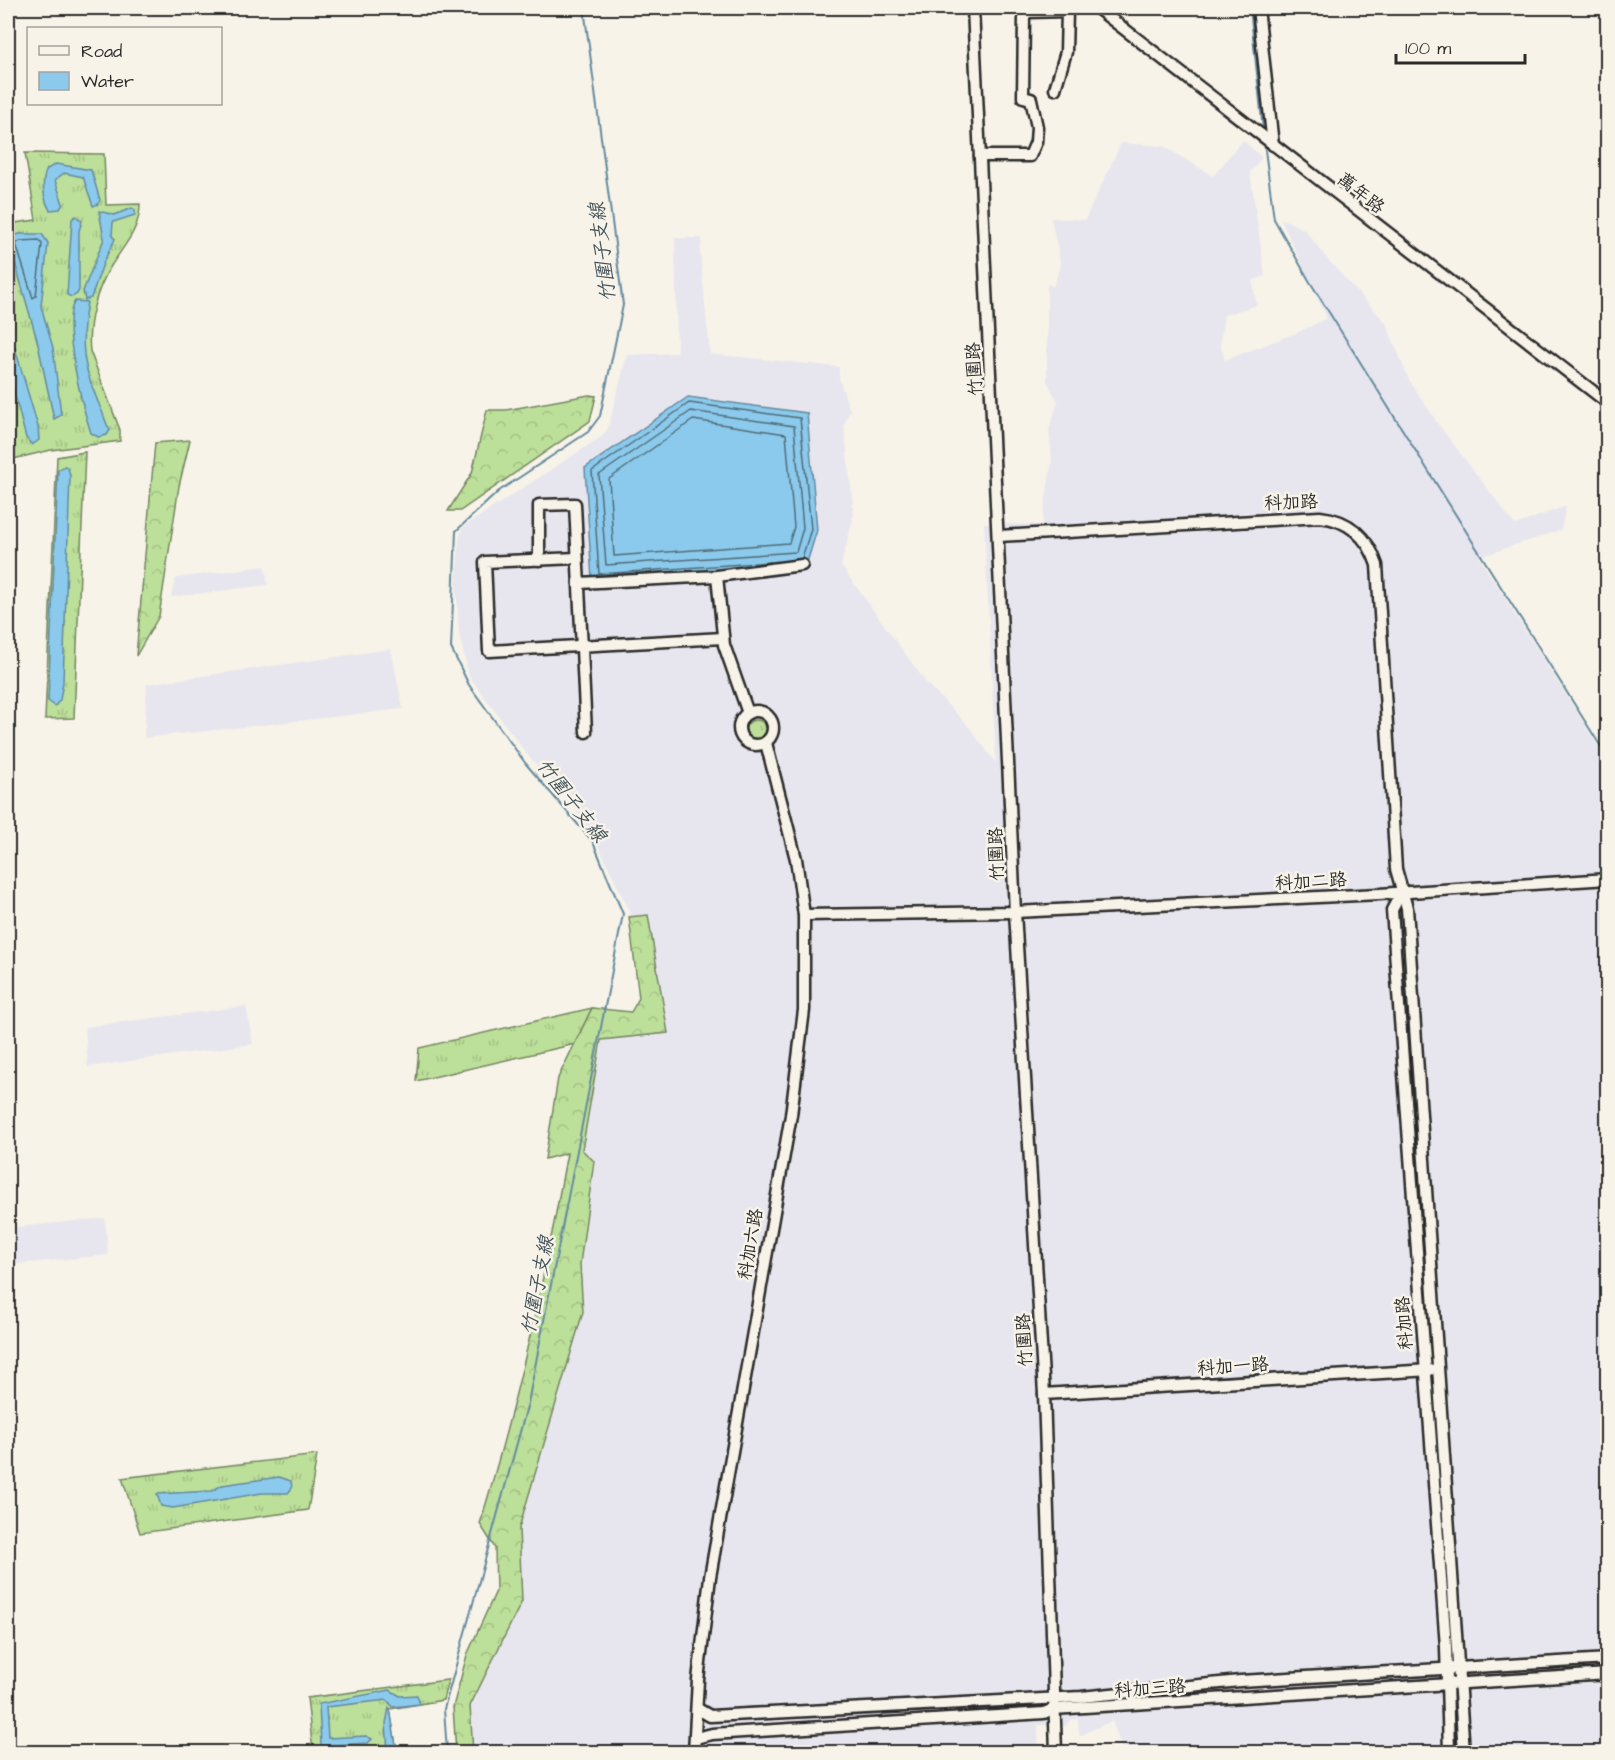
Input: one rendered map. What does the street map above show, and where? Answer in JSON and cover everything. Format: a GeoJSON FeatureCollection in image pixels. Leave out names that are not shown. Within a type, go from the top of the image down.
{"type":"FeatureCollection","features":[{"type":"Feature","properties":{"kind":"street","name":"竹圍路"},"geometry":{"type":"LineString","coordinates":[[973,8],[1016,912],[1044,1394],[1056,1752]]}},
{"type":"Feature","properties":{"kind":"street","name":"萬年路"},"geometry":{"type":"LineString","coordinates":[[1097,8],[1608,403]]}},
{"type":"Feature","properties":{"kind":"street"},"geometry":{"type":"LineString","coordinates":[[1258,8],[1267,141]]}},
{"type":"Feature","properties":{"kind":"street"},"geometry":{"type":"LineString","coordinates":[[981,156],[1030,156],[1036,142],[1037,127],[1030,99],[1023,97],[1024,16],[1028,12],[1069,9],[1066,52],[1055,89]]}},
{"type":"Feature","properties":{"kind":"street"},"geometry":{"type":"LineString","coordinates":[[539,560],[539,505],[575,504],[586,732]]}},
{"type":"Feature","properties":{"kind":"street","name":"科加路"},"geometry":{"type":"LineString","coordinates":[[999,536],[1310,517],[1338,519],[1354,528],[1366,541],[1377,565],[1396,869],[1407,908],[1464,1752]]}},
{"type":"Feature","properties":{"kind":"street"},"geometry":{"type":"LineString","coordinates":[[577,558],[485,562],[489,651],[723,638]]}},
{"type":"Feature","properties":{"kind":"street"},"geometry":{"type":"LineString","coordinates":[[579,583],[717,576],[802,566]]}},
{"type":"Feature","properties":{"kind":"street"},"geometry":{"type":"LineString","coordinates":[[717,576],[723,638],[748,714]]}},
{"type":"Feature","properties":{"kind":"street"},"geometry":{"type":"LineString","coordinates":[[765,713],[772,722],[773,734],[766,743],[750,744],[742,737],[741,722],[748,714],[765,713]]}},
{"type":"Feature","properties":{"kind":"street","name":"科加六路"},"geometry":{"type":"LineString","coordinates":[[694,1752],[698,1680],[710,1577],[799,1063],[805,998],[804,915],[796,858],[766,743]]}},
{"type":"Feature","properties":{"kind":"street","name":"科加二路"},"geometry":{"type":"LineString","coordinates":[[804,915],[1016,912],[1401,893],[1608,879]]}},
{"type":"Feature","properties":{"kind":"street","name":"科加路"},"geometry":{"type":"LineString","coordinates":[[1401,893],[1392,910],[1448,1685],[1449,1752]]}},
{"type":"Feature","properties":{"kind":"street","name":"科加一路"},"geometry":{"type":"LineString","coordinates":[[1044,1394],[1439,1369]]}},
{"type":"Feature","properties":{"kind":"street","name":"科加三路"},"geometry":{"type":"LineString","coordinates":[[696,1738],[712,1734],[1044,1713],[1053,1702],[1081,1697],[1240,1681],[1608,1659]]}},
{"type":"Feature","properties":{"kind":"street","name":"科加三路"},"geometry":{"type":"LineString","coordinates":[[698,1709],[710,1716],[1448,1685],[1608,1674]]}},
{"type":"Feature","properties":{"kind":"shaded area"},"geometry":{"type":"Polygon","coordinates":[[[1243,140],[1262,158],[1250,172],[1265,276],[1252,281],[1257,305],[1224,315],[1220,345],[1225,360],[1301,331],[1327,318],[1280,218],[1305,230],[1328,260],[1386,323],[1408,378],[1438,424],[1515,525],[1566,506],[1561,530],[1479,557],[1607,760],[1607,1752],[1123,1752],[1112,1721],[1079,1736],[1078,1719],[1070,1720],[1066,1726],[1038,1725],[1039,1752],[456,1752],[453,1707],[467,1655],[496,1591],[495,1548],[480,1524],[543,1289],[567,1153],[545,1159],[558,1078],[592,1008],[631,1012],[639,998],[629,910],[600,849],[566,792],[543,773],[526,753],[469,676],[459,634],[456,583],[459,540],[463,527],[601,437],[608,428],[627,355],[677,353],[675,238],[702,238],[700,252],[710,354],[839,367],[839,378],[850,411],[844,425],[854,514],[841,566],[928,685],[965,722],[996,763],[984,523],[1042,525],[1052,460],[1049,430],[1058,402],[1047,381],[1047,284],[1053,286],[1061,266],[1051,218],[1085,220],[1121,143],[1163,146],[1213,176],[1243,140]]]}},
{"type":"Feature","properties":{"kind":"shaded area"},"geometry":{"type":"Polygon","coordinates":[[[265,566],[268,585],[171,597],[176,578],[265,566]]]}},
{"type":"Feature","properties":{"kind":"shaded area"},"geometry":{"type":"Polygon","coordinates":[[[391,649],[403,709],[144,738],[147,684],[391,649]]]}},
{"type":"Feature","properties":{"kind":"shaded area"},"geometry":{"type":"Polygon","coordinates":[[[246,1006],[253,1044],[88,1067],[85,1027],[246,1006]]]}},
{"type":"Feature","properties":{"kind":"shaded area"},"geometry":{"type":"Polygon","coordinates":[[[105,1218],[108,1255],[8,1265],[8,1228],[105,1218]]]}},
{"type":"Feature","properties":{"kind":"green space"},"geometry":{"type":"Polygon","coordinates":[[[25,153],[104,154],[106,205],[140,204],[134,230],[101,286],[94,307],[89,341],[90,351],[120,430],[120,441],[51,450],[13,459],[8,437],[8,224],[36,220],[25,153]]]}},
{"type":"Feature","properties":{"kind":"green space"},"geometry":{"type":"Polygon","coordinates":[[[589,395],[596,396],[590,421],[460,511],[448,511],[472,473],[487,410],[506,410],[589,395]]]}},
{"type":"Feature","properties":{"kind":"green space"},"geometry":{"type":"Polygon","coordinates":[[[190,440],[179,486],[159,616],[136,656],[155,443],[190,440]]]}},
{"type":"Feature","properties":{"kind":"green space"},"geometry":{"type":"Polygon","coordinates":[[[85,452],[74,718],[45,719],[57,457],[85,452]]]}},
{"type":"Feature","properties":{"kind":"green space"},"geometry":{"type":"Polygon","coordinates":[[[756,720],[764,723],[767,731],[764,739],[756,742],[748,739],[745,731],[748,723],[756,720]]]}},
{"type":"Feature","properties":{"kind":"green space"},"geometry":{"type":"Polygon","coordinates":[[[648,915],[668,1033],[601,1040],[582,1150],[594,1161],[580,1264],[583,1312],[519,1528],[522,1601],[470,1706],[473,1752],[456,1752],[453,1707],[467,1655],[496,1591],[495,1548],[480,1524],[529,1340],[567,1153],[545,1159],[558,1078],[592,1008],[631,1012],[639,998],[629,917],[648,915]]]}},
{"type":"Feature","properties":{"kind":"green space"},"geometry":{"type":"Polygon","coordinates":[[[592,1008],[575,1044],[416,1081],[419,1048],[592,1008]]]}},
{"type":"Feature","properties":{"kind":"green space"},"geometry":{"type":"Polygon","coordinates":[[[317,1455],[308,1510],[140,1533],[122,1478],[317,1455]]]}},
{"type":"Feature","properties":{"kind":"green space"},"geometry":{"type":"Polygon","coordinates":[[[448,1680],[443,1700],[390,1709],[397,1752],[355,1752],[354,1750],[313,1752],[307,1698],[448,1680]]]}},
{"type":"Feature","properties":{"kind":"water"},"geometry":{"type":"Polygon","coordinates":[[[56,164],[91,170],[100,200],[98,204],[93,206],[83,177],[64,173],[55,180],[63,204],[60,209],[50,210],[44,195],[43,184],[47,169],[56,164]]]}},
{"type":"Feature","properties":{"kind":"water"},"geometry":{"type":"Polygon","coordinates":[[[132,208],[135,210],[135,215],[113,222],[112,236],[115,239],[104,261],[91,298],[85,300],[83,291],[104,239],[99,211],[114,215],[132,208]]]}},
{"type":"Feature","properties":{"kind":"water"},"geometry":{"type":"Polygon","coordinates":[[[76,216],[82,221],[79,231],[79,290],[72,297],[67,295],[72,219],[76,216]]]}},
{"type":"Feature","properties":{"kind":"water"},"geometry":{"type":"Polygon","coordinates":[[[19,234],[42,234],[48,243],[41,306],[53,348],[60,406],[61,415],[54,419],[37,340],[10,245],[12,237],[19,234]]]}},
{"type":"Feature","properties":{"kind":"water"},"geometry":{"type":"Polygon","coordinates":[[[75,301],[87,302],[83,332],[84,357],[90,381],[110,430],[107,435],[98,437],[91,433],[74,365],[70,326],[71,311],[75,301]]]}},
{"type":"Feature","properties":{"kind":"water"},"geometry":{"type":"Polygon","coordinates":[[[8,324],[38,427],[39,440],[32,445],[26,438],[8,370],[8,324]]]}},
{"type":"Feature","properties":{"kind":"water"},"geometry":{"type":"Polygon","coordinates":[[[688,397],[807,413],[817,530],[806,566],[592,580],[585,468],[688,397]]]}},
{"type":"Feature","properties":{"kind":"water"},"geometry":{"type":"Polygon","coordinates":[[[65,466],[70,475],[63,682],[60,700],[55,706],[48,701],[58,470],[65,466]]]}},
{"type":"Feature","properties":{"kind":"water"},"geometry":{"type":"Polygon","coordinates":[[[279,1477],[291,1481],[292,1488],[288,1493],[262,1493],[173,1508],[161,1506],[157,1494],[212,1491],[222,1485],[279,1477]]]}},
{"type":"Feature","properties":{"kind":"water"},"geometry":{"type":"Polygon","coordinates":[[[390,1690],[400,1696],[417,1695],[420,1704],[393,1707],[387,1700],[326,1707],[328,1738],[366,1736],[372,1739],[368,1743],[321,1746],[319,1704],[390,1690]]]}},
{"type":"Feature","properties":{"kind":"water"},"geometry":{"type":"Polygon","coordinates":[[[389,1708],[397,1752],[388,1752],[386,1723],[389,1708]]]}},
{"type":"Feature","properties":{"kind":"waterway","name":"竹圍子支線"},"geometry":{"type":"LineString","coordinates":[[447,1752],[444,1709],[528,1403],[623,914],[593,842],[526,764],[469,685],[451,648],[456,531],[499,491],[588,432],[600,416],[623,305],[584,8]]}},
{"type":"Feature","properties":{"kind":"waterway"},"geometry":{"type":"LineString","coordinates":[[1250,8],[1263,130]]}},
{"type":"Feature","properties":{"kind":"waterway"},"geometry":{"type":"LineString","coordinates":[[1264,142],[1274,219],[1310,282],[1608,758]]}}]}
